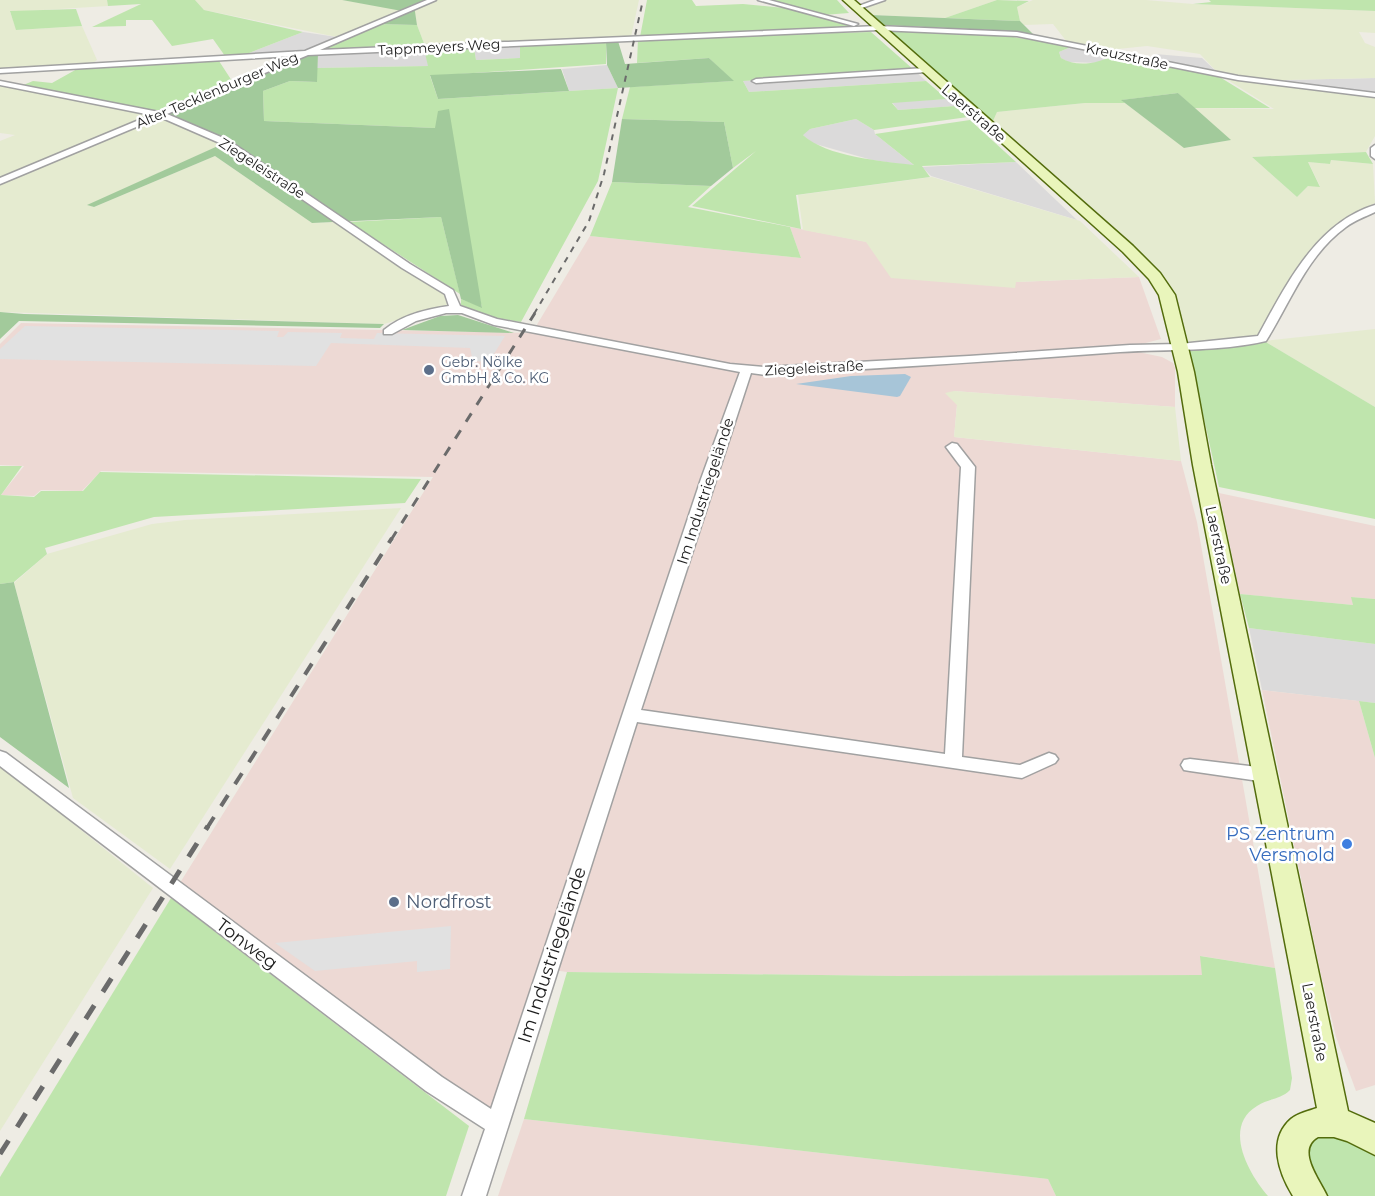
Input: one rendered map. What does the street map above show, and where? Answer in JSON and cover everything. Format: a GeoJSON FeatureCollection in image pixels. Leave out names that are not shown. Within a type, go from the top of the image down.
{"type":"FeatureCollection","features":[{"type":"Feature","properties":{"kind":"main road","name":"Laerstraße"},"geometry":{"type":"LineString","coordinates":[[852,4],[875,28],[1029,160],[1155,276],[1167,295],[1180,347],[1335,1121]]}},
{"type":"Feature","properties":{"kind":"main road"},"geometry":{"type":"LineString","coordinates":[[1311,1196],[1300,1182],[1293,1167],[1291,1153],[1294,1138],[1303,1127],[1317,1121],[1335,1121],[1362,1131],[1375,1140]]}},
{"type":"Feature","properties":{"kind":"street","name":"Alter Tecklenburger Weg"},"geometry":{"type":"LineString","coordinates":[[0,181],[434,0]]}},
{"type":"Feature","properties":{"kind":"street"},"geometry":{"type":"LineString","coordinates":[[761,0],[875,28]]}},
{"type":"Feature","properties":{"kind":"street","name":"Laerstraße"},"geometry":{"type":"LineString","coordinates":[[852,4],[882,0]]}},
{"type":"Feature","properties":{"kind":"street","name":"Tappmeyers Weg"},"geometry":{"type":"LineString","coordinates":[[0,71],[304,53],[875,28]]}},
{"type":"Feature","properties":{"kind":"street","name":"Kreuzstraße"},"geometry":{"type":"LineString","coordinates":[[875,28],[1017,34],[1199,71],[1375,95]]}},
{"type":"Feature","properties":{"kind":"street"},"geometry":{"type":"LineString","coordinates":[[756,81],[926,70]]}},
{"type":"Feature","properties":{"kind":"street","name":"Ziegeleistraße"},"geometry":{"type":"LineString","coordinates":[[0,83],[159,114],[225,142],[406,266],[449,292],[455,304],[454,309]]}},
{"type":"Feature","properties":{"kind":"street"},"geometry":{"type":"LineString","coordinates":[[1375,148],[1375,156]]}},
{"type":"Feature","properties":{"kind":"street","name":"Ziegeleistraße"},"geometry":{"type":"LineString","coordinates":[[388,332],[427,314],[454,309],[494,322],[746,371],[1180,347],[1262,339],[1288,291],[1316,252],[1340,226],[1375,208]]}},
{"type":"Feature","properties":{"kind":"street","name":"Im Industriegelände"},"geometry":{"type":"LineString","coordinates":[[474,1196],[708,479],[746,371]]}},
{"type":"Feature","properties":{"kind":"street"},"geometry":{"type":"LineString","coordinates":[[952,447],[968,467],[953,762]]}},
{"type":"Feature","properties":{"kind":"street"},"geometry":{"type":"LineString","coordinates":[[632,715],[1022,772],[1049,759]]}},
{"type":"Feature","properties":{"kind":"street","name":"Tonweg"},"geometry":{"type":"LineString","coordinates":[[0,757],[434,1084],[497,1125]]}},
{"type":"Feature","properties":{"kind":"street"},"geometry":{"type":"LineString","coordinates":[[1190,765],[1266,775]]}},
{"type":"Feature","properties":{"kind":"shaded area"},"geometry":{"type":"Polygon","coordinates":[[[303,32],[337,37],[304,51],[244,55],[303,32]]]}},
{"type":"Feature","properties":{"kind":"shaded area"},"geometry":{"type":"Polygon","coordinates":[[[520,46],[521,58],[476,60],[474,48],[520,46]]]}},
{"type":"Feature","properties":{"kind":"shaded area"},"geometry":{"type":"Polygon","coordinates":[[[1073,46],[1115,55],[1099,63],[1068,62],[1061,58],[1059,52],[1073,46]]]}},
{"type":"Feature","properties":{"kind":"shaded area"},"geometry":{"type":"Polygon","coordinates":[[[424,49],[429,66],[317,68],[318,54],[424,49]]]}},
{"type":"Feature","properties":{"kind":"shaded area"},"geometry":{"type":"Polygon","coordinates":[[[1155,54],[1202,58],[1218,73],[1160,61],[1155,54]]]}},
{"type":"Feature","properties":{"kind":"shaded area"},"geometry":{"type":"Polygon","coordinates":[[[607,65],[618,88],[569,91],[562,69],[607,65]]]}},
{"type":"Feature","properties":{"kind":"shaded area"},"geometry":{"type":"Polygon","coordinates":[[[914,70],[926,81],[749,92],[743,81],[914,70]]]}},
{"type":"Feature","properties":{"kind":"shaded area"},"geometry":{"type":"Polygon","coordinates":[[[1375,78],[1375,94],[1285,82],[1285,80],[1375,78]]]}},
{"type":"Feature","properties":{"kind":"shaded area"},"geometry":{"type":"Polygon","coordinates":[[[947,99],[955,106],[898,110],[892,102],[947,99]]]}},
{"type":"Feature","properties":{"kind":"shaded area"},"geometry":{"type":"Polygon","coordinates":[[[856,119],[874,130],[875,134],[915,166],[872,160],[840,151],[812,143],[802,134],[810,129],[856,119]]]}},
{"type":"Feature","properties":{"kind":"shaded area"},"geometry":{"type":"Polygon","coordinates":[[[1016,162],[1077,220],[931,176],[922,167],[1016,162]]]}},
{"type":"Feature","properties":{"kind":"shaded area"},"geometry":{"type":"Polygon","coordinates":[[[790,227],[867,242],[1015,287],[1015,282],[1139,277],[1161,339],[1138,345],[1138,352],[1162,357],[1173,363],[1175,407],[954,391],[957,405],[954,437],[1181,461],[1197,522],[1275,968],[1201,956],[1203,975],[898,976],[567,972],[539,968],[492,1112],[441,1081],[178,886],[433,477],[101,471],[82,491],[41,490],[34,496],[1,495],[24,466],[0,465],[0,344],[21,323],[532,333],[590,236],[801,258],[790,227]]]}},
{"type":"Feature","properties":{"kind":"shaded area"},"geometry":{"type":"Polygon","coordinates":[[[25,326],[279,331],[277,337],[283,337],[288,332],[342,333],[340,338],[374,339],[377,333],[505,336],[489,362],[473,361],[470,348],[331,343],[316,366],[0,359],[0,349],[25,326]]]}},
{"type":"Feature","properties":{"kind":"shaded area"},"geometry":{"type":"Polygon","coordinates":[[[1219,493],[1375,526],[1375,599],[1352,597],[1353,605],[1240,594],[1219,493]]]}},
{"type":"Feature","properties":{"kind":"shaded area"},"geometry":{"type":"Polygon","coordinates":[[[1249,628],[1375,644],[1375,703],[1262,690],[1249,628]]]}},
{"type":"Feature","properties":{"kind":"shaded area"},"geometry":{"type":"Polygon","coordinates":[[[1262,690],[1359,701],[1375,758],[1375,1085],[1356,1091],[1336,1037],[1320,970],[1262,690]]]}},
{"type":"Feature","properties":{"kind":"shaded area"},"geometry":{"type":"Polygon","coordinates":[[[451,926],[450,969],[417,972],[417,961],[315,971],[275,943],[451,926]]]}},
{"type":"Feature","properties":{"kind":"shaded area"},"geometry":{"type":"Polygon","coordinates":[[[524,1119],[1048,1179],[1056,1196],[498,1196],[524,1119]]]}},
{"type":"Feature","properties":{"kind":"green space"},"geometry":{"type":"Polygon","coordinates":[[[0,0],[107,0],[108,6],[10,12],[17,30],[82,26],[97,60],[93,63],[0,70],[0,0]]]}},
{"type":"Feature","properties":{"kind":"green space"},"geometry":{"type":"Polygon","coordinates":[[[107,0],[195,0],[204,10],[303,32],[244,55],[225,56],[213,39],[172,46],[152,20],[126,20],[126,26],[92,27],[141,4],[108,6],[107,0]]]}},
{"type":"Feature","properties":{"kind":"green space"},"geometry":{"type":"Polygon","coordinates":[[[195,0],[342,0],[403,10],[337,37],[204,10],[195,0]]]}},
{"type":"Feature","properties":{"kind":"green space"},"geometry":{"type":"Polygon","coordinates":[[[342,0],[427,0],[414,5],[417,25],[376,24],[402,11],[342,0]]]}},
{"type":"Feature","properties":{"kind":"green space"},"geometry":{"type":"Polygon","coordinates":[[[437,0],[639,0],[631,37],[425,46],[417,25],[414,8],[437,0]]]}},
{"type":"Feature","properties":{"kind":"green space"},"geometry":{"type":"Polygon","coordinates":[[[647,0],[692,0],[696,6],[743,4],[794,9],[862,27],[640,37],[647,0]]]}},
{"type":"Feature","properties":{"kind":"green space"},"geometry":{"type":"Polygon","coordinates":[[[764,0],[837,0],[849,13],[823,15],[764,0]]]}},
{"type":"Feature","properties":{"kind":"green space"},"geometry":{"type":"Polygon","coordinates":[[[886,0],[997,0],[945,18],[871,15],[862,8],[886,0]]]}},
{"type":"Feature","properties":{"kind":"green space"},"geometry":{"type":"Polygon","coordinates":[[[997,0],[1029,1],[1017,7],[1020,21],[945,18],[997,0]]]}},
{"type":"Feature","properties":{"kind":"green space"},"geometry":{"type":"Polygon","coordinates":[[[1033,0],[1146,0],[1375,11],[1375,33],[1359,32],[1365,43],[1375,47],[1375,78],[1285,80],[1285,82],[1218,73],[1200,54],[1147,46],[1108,50],[1067,42],[1053,24],[1024,25],[1020,21],[1017,7],[1033,0]]]}},
{"type":"Feature","properties":{"kind":"green space"},"geometry":{"type":"Polygon","coordinates":[[[1209,0],[1375,0],[1375,11],[1193,4],[1211,2],[1209,0]]]}},
{"type":"Feature","properties":{"kind":"green space"},"geometry":{"type":"Polygon","coordinates":[[[76,9],[82,26],[16,30],[10,11],[76,9]]]}},
{"type":"Feature","properties":{"kind":"green space"},"geometry":{"type":"Polygon","coordinates":[[[871,15],[1020,21],[1034,35],[992,30],[882,25],[871,15]]]}},
{"type":"Feature","properties":{"kind":"green space"},"geometry":{"type":"Polygon","coordinates":[[[376,24],[417,25],[425,46],[319,50],[376,24]]]}},
{"type":"Feature","properties":{"kind":"green space"},"geometry":{"type":"Polygon","coordinates":[[[893,30],[1000,35],[1073,46],[1059,52],[1061,58],[1074,63],[1095,62],[1115,55],[1218,76],[1270,108],[1194,108],[1178,93],[1122,100],[1125,103],[1085,103],[997,112],[993,121],[889,32],[893,30]]]}},
{"type":"Feature","properties":{"kind":"green space"},"geometry":{"type":"Polygon","coordinates":[[[871,32],[914,70],[743,81],[749,92],[926,81],[947,99],[892,103],[898,110],[955,106],[968,117],[874,130],[856,119],[810,129],[803,135],[813,142],[840,153],[871,160],[914,165],[875,134],[970,120],[1016,162],[922,166],[930,177],[796,195],[801,229],[692,206],[756,151],[733,168],[724,122],[622,119],[630,87],[733,81],[709,58],[637,63],[638,39],[871,32]]]}},
{"type":"Feature","properties":{"kind":"green space"},"geometry":{"type":"Polygon","coordinates":[[[618,41],[625,64],[709,58],[734,81],[618,88],[607,65],[606,42],[618,41]]]}},
{"type":"Feature","properties":{"kind":"green space"},"geometry":{"type":"Polygon","coordinates":[[[606,42],[606,64],[430,76],[438,99],[618,88],[598,181],[521,322],[490,317],[461,305],[461,299],[482,307],[435,128],[264,121],[263,91],[290,81],[316,82],[317,68],[428,66],[424,49],[474,48],[476,60],[520,58],[520,46],[606,42]]]}},
{"type":"Feature","properties":{"kind":"green space"},"geometry":{"type":"Polygon","coordinates":[[[318,54],[317,82],[290,81],[263,91],[264,121],[435,128],[438,111],[449,109],[482,308],[461,299],[441,217],[312,223],[215,156],[94,207],[87,205],[229,141],[168,114],[305,55],[318,54]]]}},
{"type":"Feature","properties":{"kind":"green space"},"geometry":{"type":"Polygon","coordinates":[[[219,61],[232,81],[158,113],[21,86],[33,81],[52,83],[77,69],[219,61]]]}},
{"type":"Feature","properties":{"kind":"green space"},"geometry":{"type":"Polygon","coordinates":[[[561,69],[569,91],[438,99],[430,75],[561,69]]]}},
{"type":"Feature","properties":{"kind":"green space"},"geometry":{"type":"Polygon","coordinates":[[[1223,77],[1375,96],[1375,136],[1366,152],[1252,157],[1297,197],[1308,186],[1320,186],[1308,162],[1330,164],[1331,160],[1373,164],[1375,203],[1333,227],[1313,249],[1285,288],[1258,336],[1193,344],[1186,341],[1175,296],[1167,282],[1139,252],[993,121],[997,112],[1085,103],[1125,103],[1185,148],[1230,140],[1194,108],[1274,109],[1223,77]]]}},
{"type":"Feature","properties":{"kind":"green space"},"geometry":{"type":"Polygon","coordinates":[[[0,85],[152,115],[0,178],[0,141],[15,135],[0,133],[0,85]]]}},
{"type":"Feature","properties":{"kind":"green space"},"geometry":{"type":"Polygon","coordinates":[[[1178,93],[1231,140],[1184,148],[1121,100],[1178,93]]]}},
{"type":"Feature","properties":{"kind":"green space"},"geometry":{"type":"Polygon","coordinates":[[[158,116],[223,144],[88,205],[94,207],[215,156],[312,223],[338,222],[444,293],[447,305],[384,324],[0,312],[0,182],[158,116]]]}},
{"type":"Feature","properties":{"kind":"green space"},"geometry":{"type":"Polygon","coordinates":[[[622,119],[724,122],[733,168],[711,186],[612,182],[622,119]]]}},
{"type":"Feature","properties":{"kind":"green space"},"geometry":{"type":"Polygon","coordinates":[[[1366,152],[1373,164],[1331,160],[1330,164],[1308,162],[1320,187],[1308,186],[1297,197],[1252,157],[1366,152]]]}},
{"type":"Feature","properties":{"kind":"green space"},"geometry":{"type":"Polygon","coordinates":[[[932,177],[1080,221],[1139,277],[1016,282],[1015,288],[891,278],[866,242],[803,230],[798,195],[932,177]]]}},
{"type":"Feature","properties":{"kind":"green space"},"geometry":{"type":"Polygon","coordinates":[[[612,182],[711,186],[688,207],[790,227],[801,258],[590,236],[612,182]]]}},
{"type":"Feature","properties":{"kind":"green space"},"geometry":{"type":"Polygon","coordinates":[[[441,217],[460,294],[349,222],[441,217]]]}},
{"type":"Feature","properties":{"kind":"green space"},"geometry":{"type":"Polygon","coordinates":[[[0,312],[384,324],[380,328],[19,321],[0,339],[0,312]]]}},
{"type":"Feature","properties":{"kind":"green space"},"geometry":{"type":"Polygon","coordinates":[[[458,315],[514,333],[402,330],[440,316],[458,315]]]}},
{"type":"Feature","properties":{"kind":"green space"},"geometry":{"type":"Polygon","coordinates":[[[1375,329],[1375,407],[1264,341],[1375,329]]]}},
{"type":"Feature","properties":{"kind":"green space"},"geometry":{"type":"Polygon","coordinates":[[[1264,341],[1375,407],[1375,519],[1219,487],[1189,350],[1264,341]]]}},
{"type":"Feature","properties":{"kind":"green space"},"geometry":{"type":"Polygon","coordinates":[[[954,391],[1175,407],[1181,461],[954,437],[957,405],[945,393],[954,391]]]}},
{"type":"Feature","properties":{"kind":"green space"},"geometry":{"type":"Polygon","coordinates":[[[0,466],[22,466],[1,495],[34,497],[41,491],[83,491],[100,472],[421,479],[405,503],[154,517],[45,548],[47,554],[14,582],[0,584],[0,466]]]}},
{"type":"Feature","properties":{"kind":"green space"},"geometry":{"type":"Polygon","coordinates":[[[401,508],[170,869],[73,798],[14,583],[47,554],[152,524],[185,520],[401,508]]]}},
{"type":"Feature","properties":{"kind":"green space"},"geometry":{"type":"Polygon","coordinates":[[[14,582],[69,788],[0,737],[0,584],[14,582]]]}},
{"type":"Feature","properties":{"kind":"green space"},"geometry":{"type":"Polygon","coordinates":[[[1240,594],[1353,605],[1351,597],[1375,599],[1375,644],[1249,628],[1240,594]]]}},
{"type":"Feature","properties":{"kind":"green space"},"geometry":{"type":"Polygon","coordinates":[[[1359,701],[1375,703],[1375,758],[1359,701]]]}},
{"type":"Feature","properties":{"kind":"green space"},"geometry":{"type":"Polygon","coordinates":[[[0,765],[153,888],[0,1131],[0,765]]]}},
{"type":"Feature","properties":{"kind":"green space"},"geometry":{"type":"Polygon","coordinates":[[[171,898],[469,1126],[446,1196],[0,1196],[0,1177],[171,898]]]}},
{"type":"Feature","properties":{"kind":"green space"},"geometry":{"type":"Polygon","coordinates":[[[1200,956],[1275,968],[1292,1078],[1290,1090],[1282,1096],[1261,1103],[1247,1115],[1241,1126],[1240,1138],[1242,1151],[1253,1176],[1268,1196],[1056,1196],[1048,1179],[524,1119],[567,972],[898,976],[1202,975],[1200,956]]]}},
{"type":"Feature","properties":{"kind":"green space"},"geometry":{"type":"Polygon","coordinates":[[[1323,1130],[1375,1151],[1375,1196],[1320,1196],[1301,1146],[1323,1130]]]}},
{"type":"Feature","properties":{"kind":"water"},"geometry":{"type":"Polygon","coordinates":[[[905,374],[911,377],[900,396],[897,397],[796,384],[851,376],[905,374]]]}},
{"type":"Feature","properties":{"kind":"railway"},"geometry":{"type":"LineString","coordinates":[[534,314],[589,221],[604,174],[643,0]]}},
{"type":"Feature","properties":{"kind":"railway"},"geometry":{"type":"LineString","coordinates":[[391,540],[535,313]]}},
{"type":"Feature","properties":{"kind":"railway"},"geometry":{"type":"LineString","coordinates":[[207,828],[392,538]]}},
{"type":"Feature","properties":{"kind":"railway"},"geometry":{"type":"LineString","coordinates":[[0,1154],[208,826]]}},
{"type":"Feature","properties":{"kind":"place","name":"Gebr. Nölke GmbH & Co. KG"},"geometry":{"type":"Point","coordinates":[429,370]}},
{"type":"Feature","properties":{"kind":"place","name":"PS Zentrum Versmold"},"geometry":{"type":"Point","coordinates":[1347,844]}},
{"type":"Feature","properties":{"kind":"place","name":"Nordfrost"},"geometry":{"type":"Point","coordinates":[394,902]}}]}
